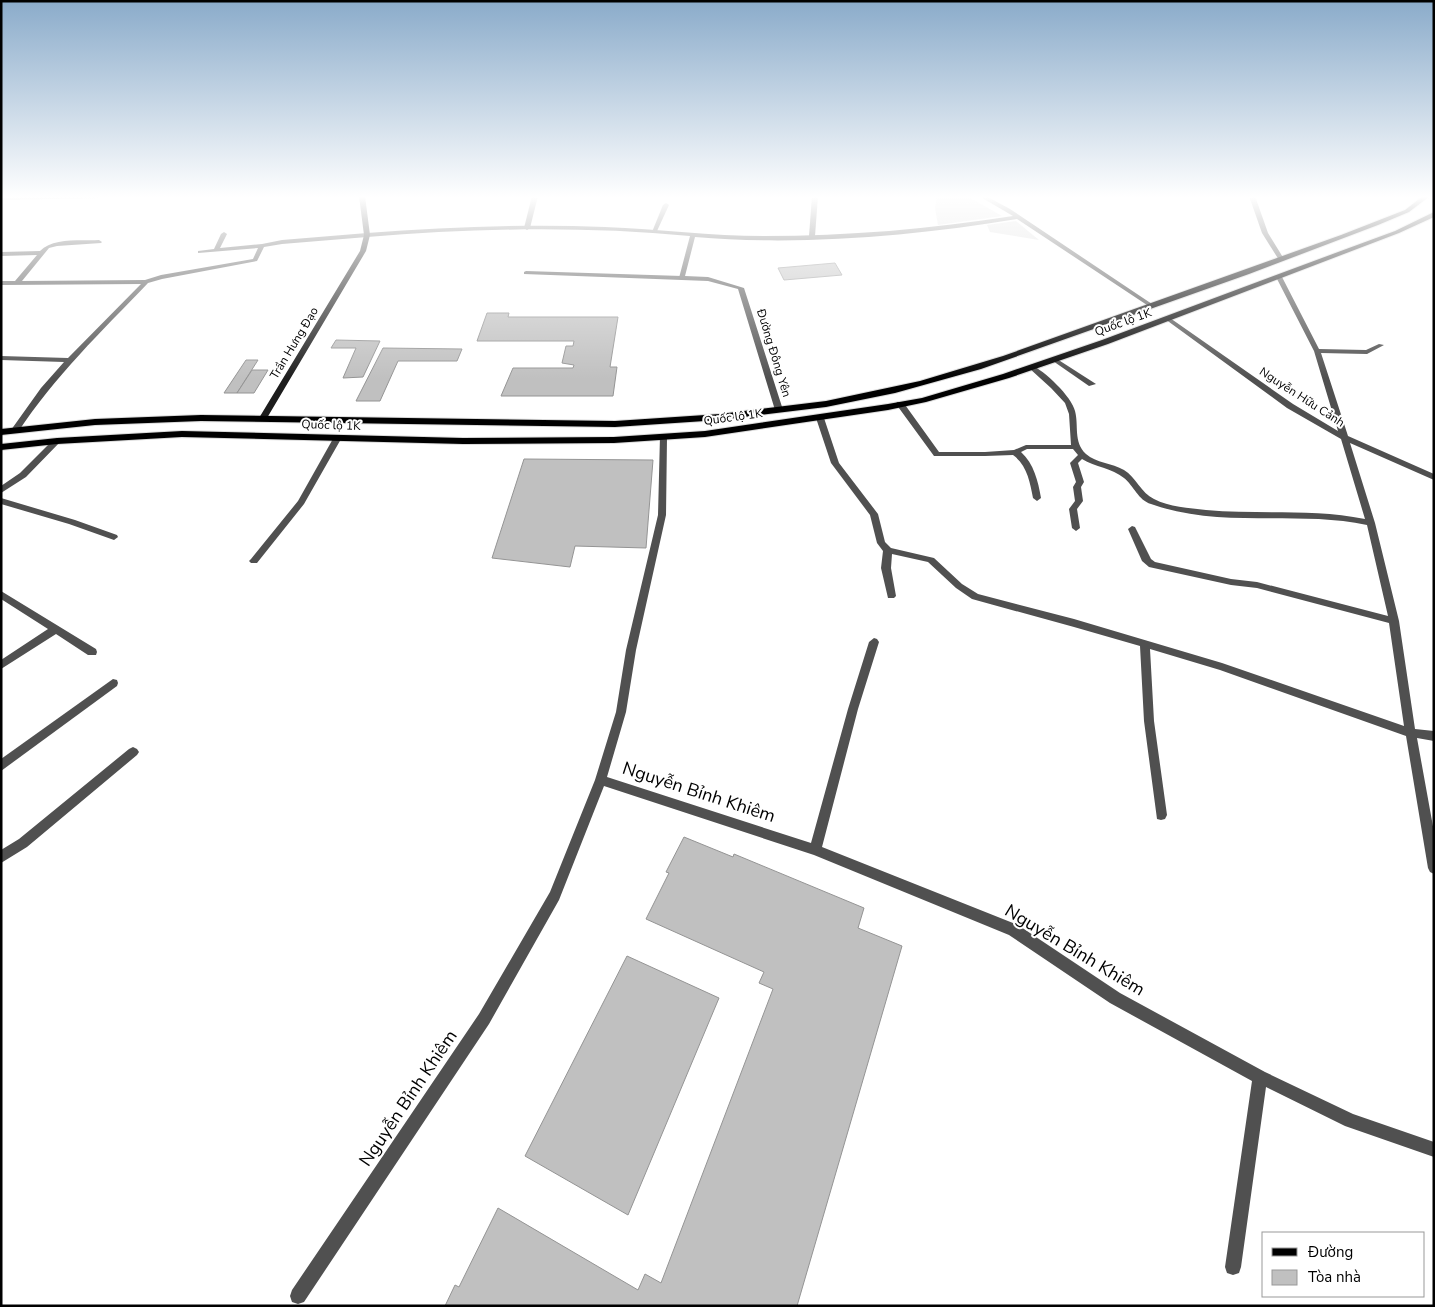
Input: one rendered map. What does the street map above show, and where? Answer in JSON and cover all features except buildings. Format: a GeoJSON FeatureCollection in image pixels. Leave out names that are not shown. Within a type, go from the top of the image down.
{"type":"FeatureCollection","features":[{"type":"Feature","properties":{"kind":"main road","name":"Trần Hưng Đạo"},"geometry":{"type":"LineString","coordinates":[[263,418],[359,257]]}},
{"type":"Feature","properties":{"kind":"main road","name":"Quốc lộ 1K"},"geometry":{"type":"LineString","coordinates":[[1,432],[68,424],[150,419],[263,418],[615,424],[779,410],[858,398],[920,384],[990,363],[1286,257]]}},
{"type":"Feature","properties":{"kind":"main road","name":"Quốc lộ 1K"},"geometry":{"type":"LineString","coordinates":[[1,447],[57,441],[182,434],[252,434],[337,439],[528,441],[663,438],[820,418],[900,404],[950,392],[1031,368],[1330,257]]}},
{"type":"Feature","properties":{"kind":"main road"},"geometry":{"type":"LineString","coordinates":[[252,434],[263,418]]}},
{"type":"Feature","properties":{"kind":"main road"},"geometry":{"type":"LineString","coordinates":[[662,421],[663,438]]}},
{"type":"Feature","properties":{"kind":"main road"},"geometry":{"type":"LineString","coordinates":[[57,441],[68,424]]}},
{"type":"Feature","properties":{"kind":"street"},"geometry":{"type":"LineString","coordinates":[[17,283],[39,257]]}},
{"type":"Feature","properties":{"kind":"street"},"geometry":{"type":"LineString","coordinates":[[1,283],[146,282],[161,276],[254,260],[256,257]]}},
{"type":"Feature","properties":{"kind":"street"},"geometry":{"type":"LineString","coordinates":[[526,273],[682,278],[687,257]]}},
{"type":"Feature","properties":{"kind":"street"},"geometry":{"type":"LineString","coordinates":[[1078,257],[1152,306]]}},
{"type":"Feature","properties":{"kind":"street"},"geometry":{"type":"LineString","coordinates":[[1279,276],[1317,350],[1371,523],[1394,621],[1410,733],[1434,868]]}},
{"type":"Feature","properties":{"kind":"street","name":"Đường Đông Yên"},"geometry":{"type":"LineString","coordinates":[[682,278],[708,279],[741,288],[779,410]]}},
{"type":"Feature","properties":{"kind":"street"},"geometry":{"type":"LineString","coordinates":[[15,430],[35,401],[71,360],[146,282]]}},
{"type":"Feature","properties":{"kind":"street","name":"Nguyễn Hữu Cảnh"},"geometry":{"type":"LineString","coordinates":[[1168,318],[1290,406],[1346,439],[1434,477]]}},
{"type":"Feature","properties":{"kind":"street"},"geometry":{"type":"LineString","coordinates":[[1317,350],[1367,352],[1381,345]]}},
{"type":"Feature","properties":{"kind":"street"},"geometry":{"type":"LineString","coordinates":[[1,358],[71,360]]}},
{"type":"Feature","properties":{"kind":"street"},"geometry":{"type":"LineString","coordinates":[[1055,360],[1092,384]]}},
{"type":"Feature","properties":{"kind":"street"},"geometry":{"type":"LineString","coordinates":[[1031,368],[1059,392],[1071,407],[1071,428],[1075,447],[1082,455],[1122,472],[1135,483],[1143,496],[1150,501],[1194,511],[1253,515],[1329,516],[1371,523]]}},
{"type":"Feature","properties":{"kind":"street"},"geometry":{"type":"LineString","coordinates":[[900,404],[937,454],[1016,452],[1026,447],[1075,447]]}},
{"type":"Feature","properties":{"kind":"street"},"geometry":{"type":"LineString","coordinates":[[820,418],[836,463],[874,514],[881,543],[888,550],[931,560],[958,586],[975,597],[1222,667],[1410,733],[1434,736]]}},
{"type":"Feature","properties":{"kind":"street","name":"Nguyễn Bỉnh Khiêm"},"geometry":{"type":"LineString","coordinates":[[298,1296],[484,1019],[555,896],[601,780],[621,712],[632,650],[662,515],[663,438]]}},
{"type":"Feature","properties":{"kind":"street"},"geometry":{"type":"LineString","coordinates":[[254,561],[301,502],[337,439]]}},
{"type":"Feature","properties":{"kind":"street"},"geometry":{"type":"LineString","coordinates":[[1,490],[23,475],[57,441]]}},
{"type":"Feature","properties":{"kind":"street"},"geometry":{"type":"LineString","coordinates":[[1016,452],[1024,459],[1032,476],[1037,498]]}},
{"type":"Feature","properties":{"kind":"street"},"geometry":{"type":"LineString","coordinates":[[1076,528],[1073,509],[1079,501],[1077,487],[1080,482],[1074,463],[1082,455]]}},
{"type":"Feature","properties":{"kind":"street"},"geometry":{"type":"LineString","coordinates":[[1,501],[72,522],[114,537]]}},
{"type":"Feature","properties":{"kind":"street"},"geometry":{"type":"LineString","coordinates":[[1132,529],[1147,561],[1152,565],[1231,582],[1257,585],[1394,621]]}},
{"type":"Feature","properties":{"kind":"street"},"geometry":{"type":"LineString","coordinates":[[888,550],[886,568],[891,596]]}},
{"type":"Feature","properties":{"kind":"street"},"geometry":{"type":"LineString","coordinates":[[1,594],[92,652]]}},
{"type":"Feature","properties":{"kind":"street"},"geometry":{"type":"LineString","coordinates":[[1,666],[55,629]]}},
{"type":"Feature","properties":{"kind":"street"},"geometry":{"type":"LineString","coordinates":[[815,850],[874,642]]}},
{"type":"Feature","properties":{"kind":"street"},"geometry":{"type":"LineString","coordinates":[[1145,644],[1149,721],[1161,815]]}},
{"type":"Feature","properties":{"kind":"street"},"geometry":{"type":"LineString","coordinates":[[1,766],[113,683]]}},
{"type":"Feature","properties":{"kind":"street"},"geometry":{"type":"LineString","coordinates":[[1,857],[23,842],[133,752]]}},
{"type":"Feature","properties":{"kind":"street","name":"Nguyễn Bỉnh Khiêm"},"geometry":{"type":"LineString","coordinates":[[601,780],[815,850],[1013,930],[1115,998],[1260,1076],[1350,1121],[1434,1150]]}},
{"type":"Feature","properties":{"kind":"street"},"geometry":{"type":"LineString","coordinates":[[1233,1267],[1260,1076]]}}]}
